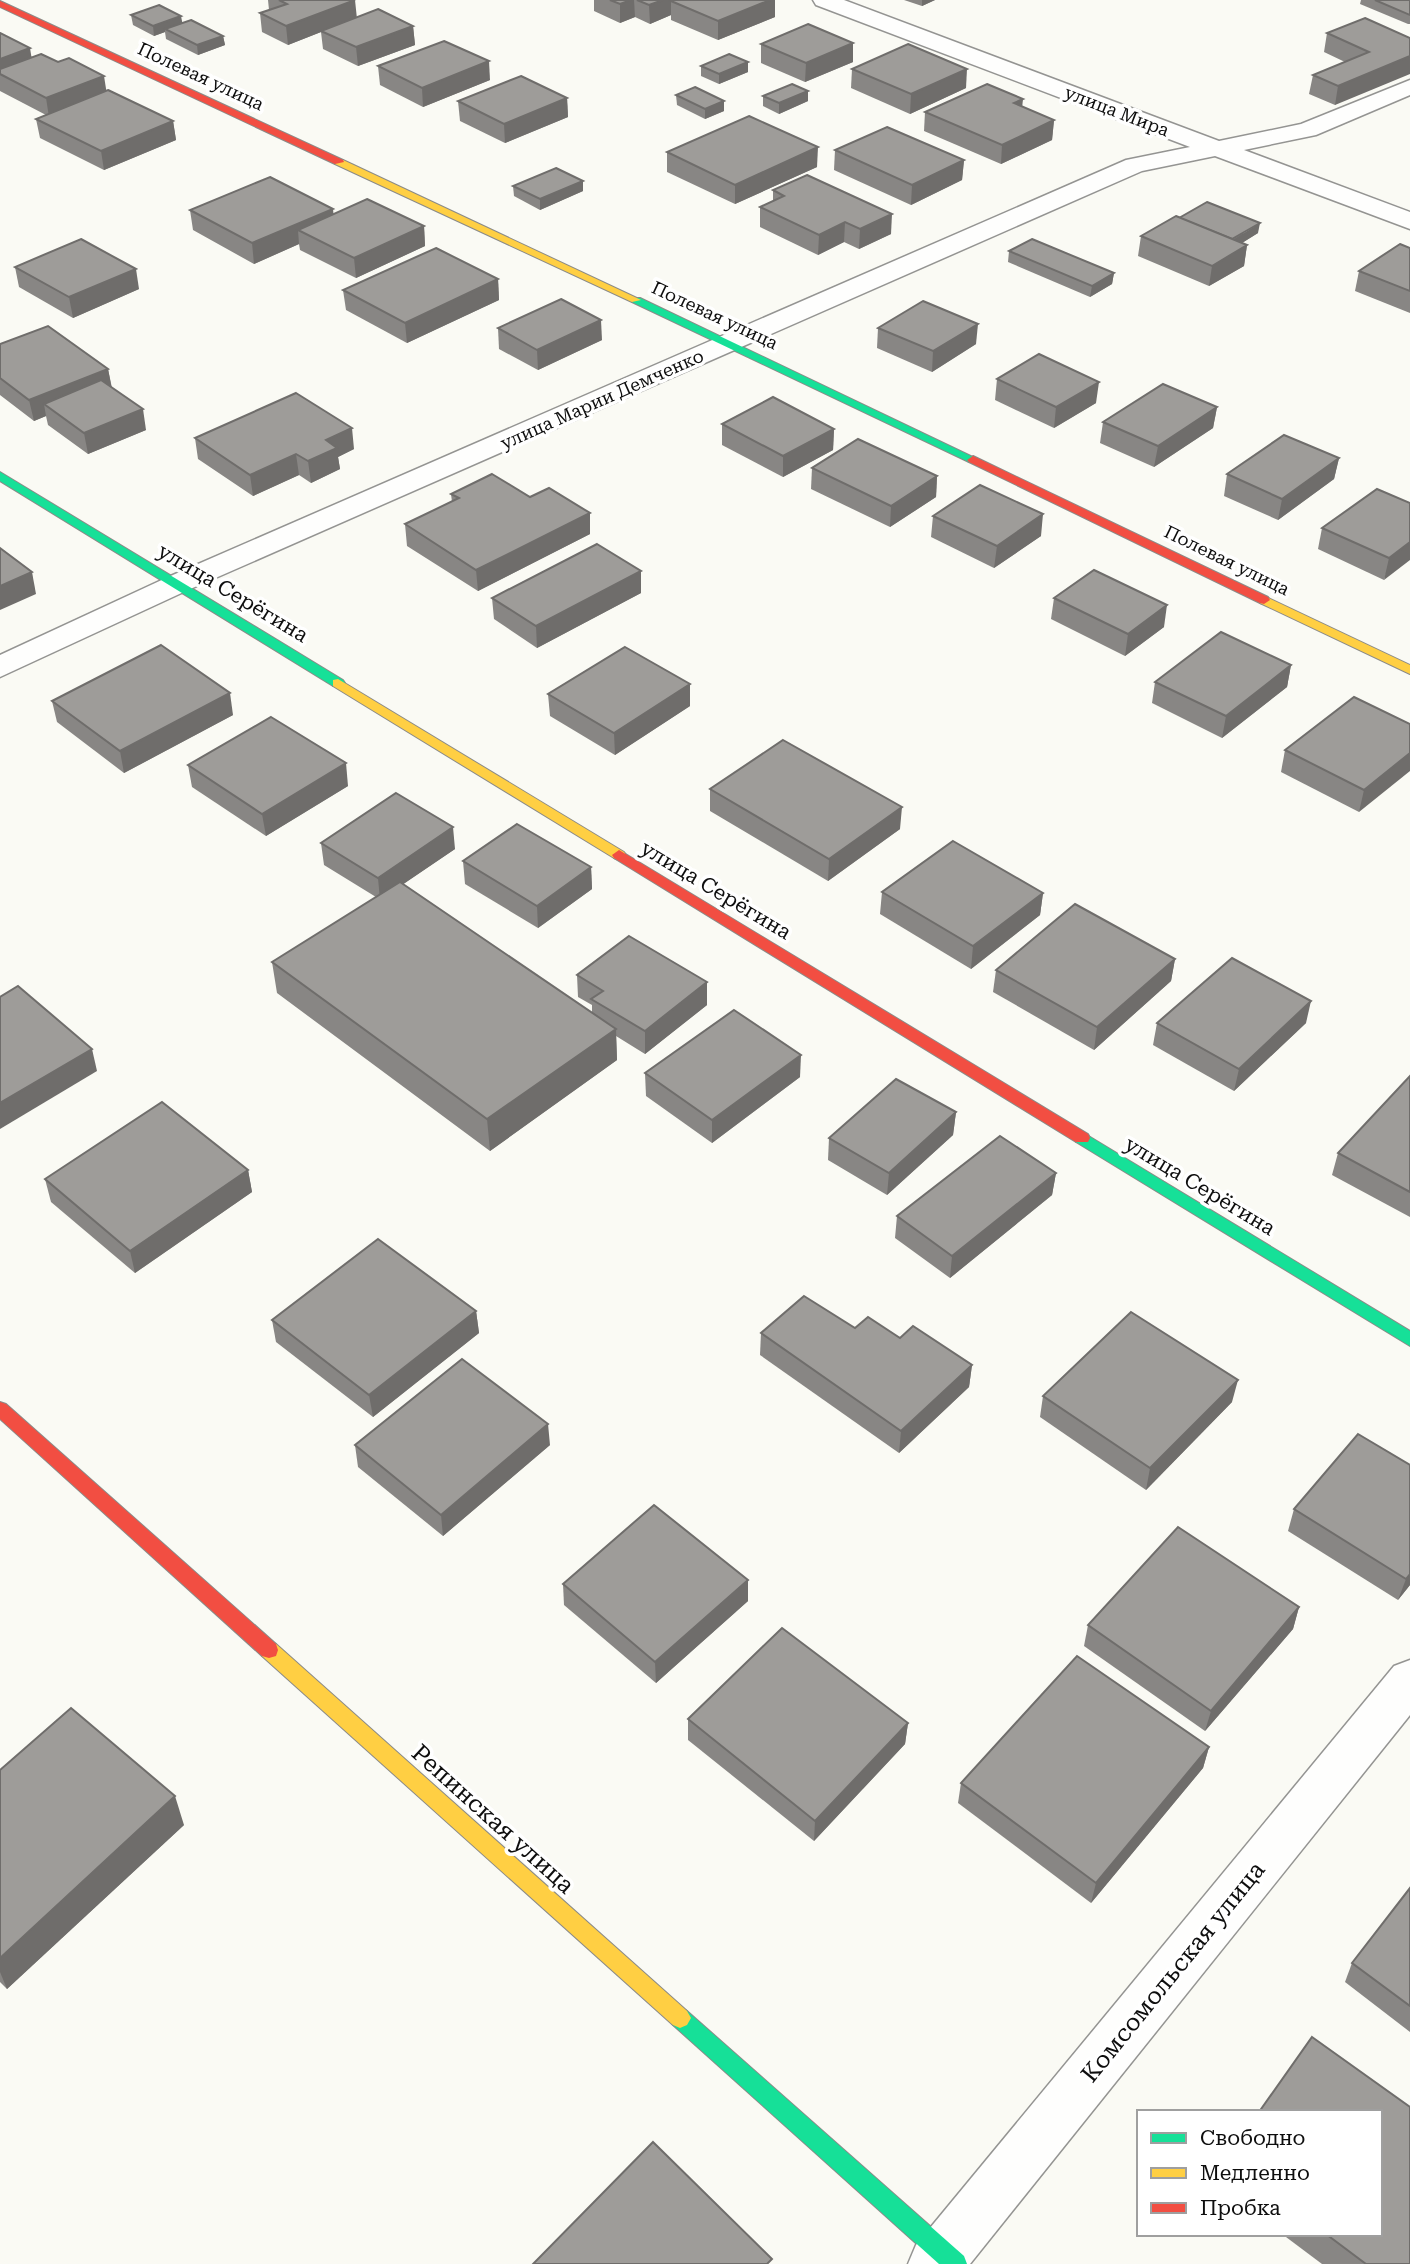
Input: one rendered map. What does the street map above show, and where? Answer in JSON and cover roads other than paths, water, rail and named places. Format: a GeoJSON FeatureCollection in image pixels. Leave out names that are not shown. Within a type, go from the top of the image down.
{"type":"FeatureCollection","features":[{"type":"Feature","properties":{"kind":"street","name":"улица Мира"},"geometry":{"type":"LineString","coordinates":[[824,0],[1410,221]]}},
{"type":"Feature","properties":{"kind":"street","name":"Полевая улица"},"geometry":{"type":"LineString","coordinates":[[0,4],[729,343],[1410,670]]}},
{"type":"Feature","properties":{"kind":"street","name":"улица Марии Демченко"},"geometry":{"type":"LineString","coordinates":[[0,667],[177,584],[1135,165],[1308,130],[1410,87]]}},
{"type":"Feature","properties":{"kind":"street","name":"улица Серёгина"},"geometry":{"type":"LineString","coordinates":[[0,476],[1410,1339]]}},
{"type":"Feature","properties":{"kind":"street","name":"Репинская улица"},"geometry":{"type":"LineString","coordinates":[[0,1409],[945,2260]]}},
{"type":"Feature","properties":{"kind":"street","name":"Комсомольская улица"},"geometry":{"type":"LineString","coordinates":[[945,2260],[1410,1679]]}}]}
